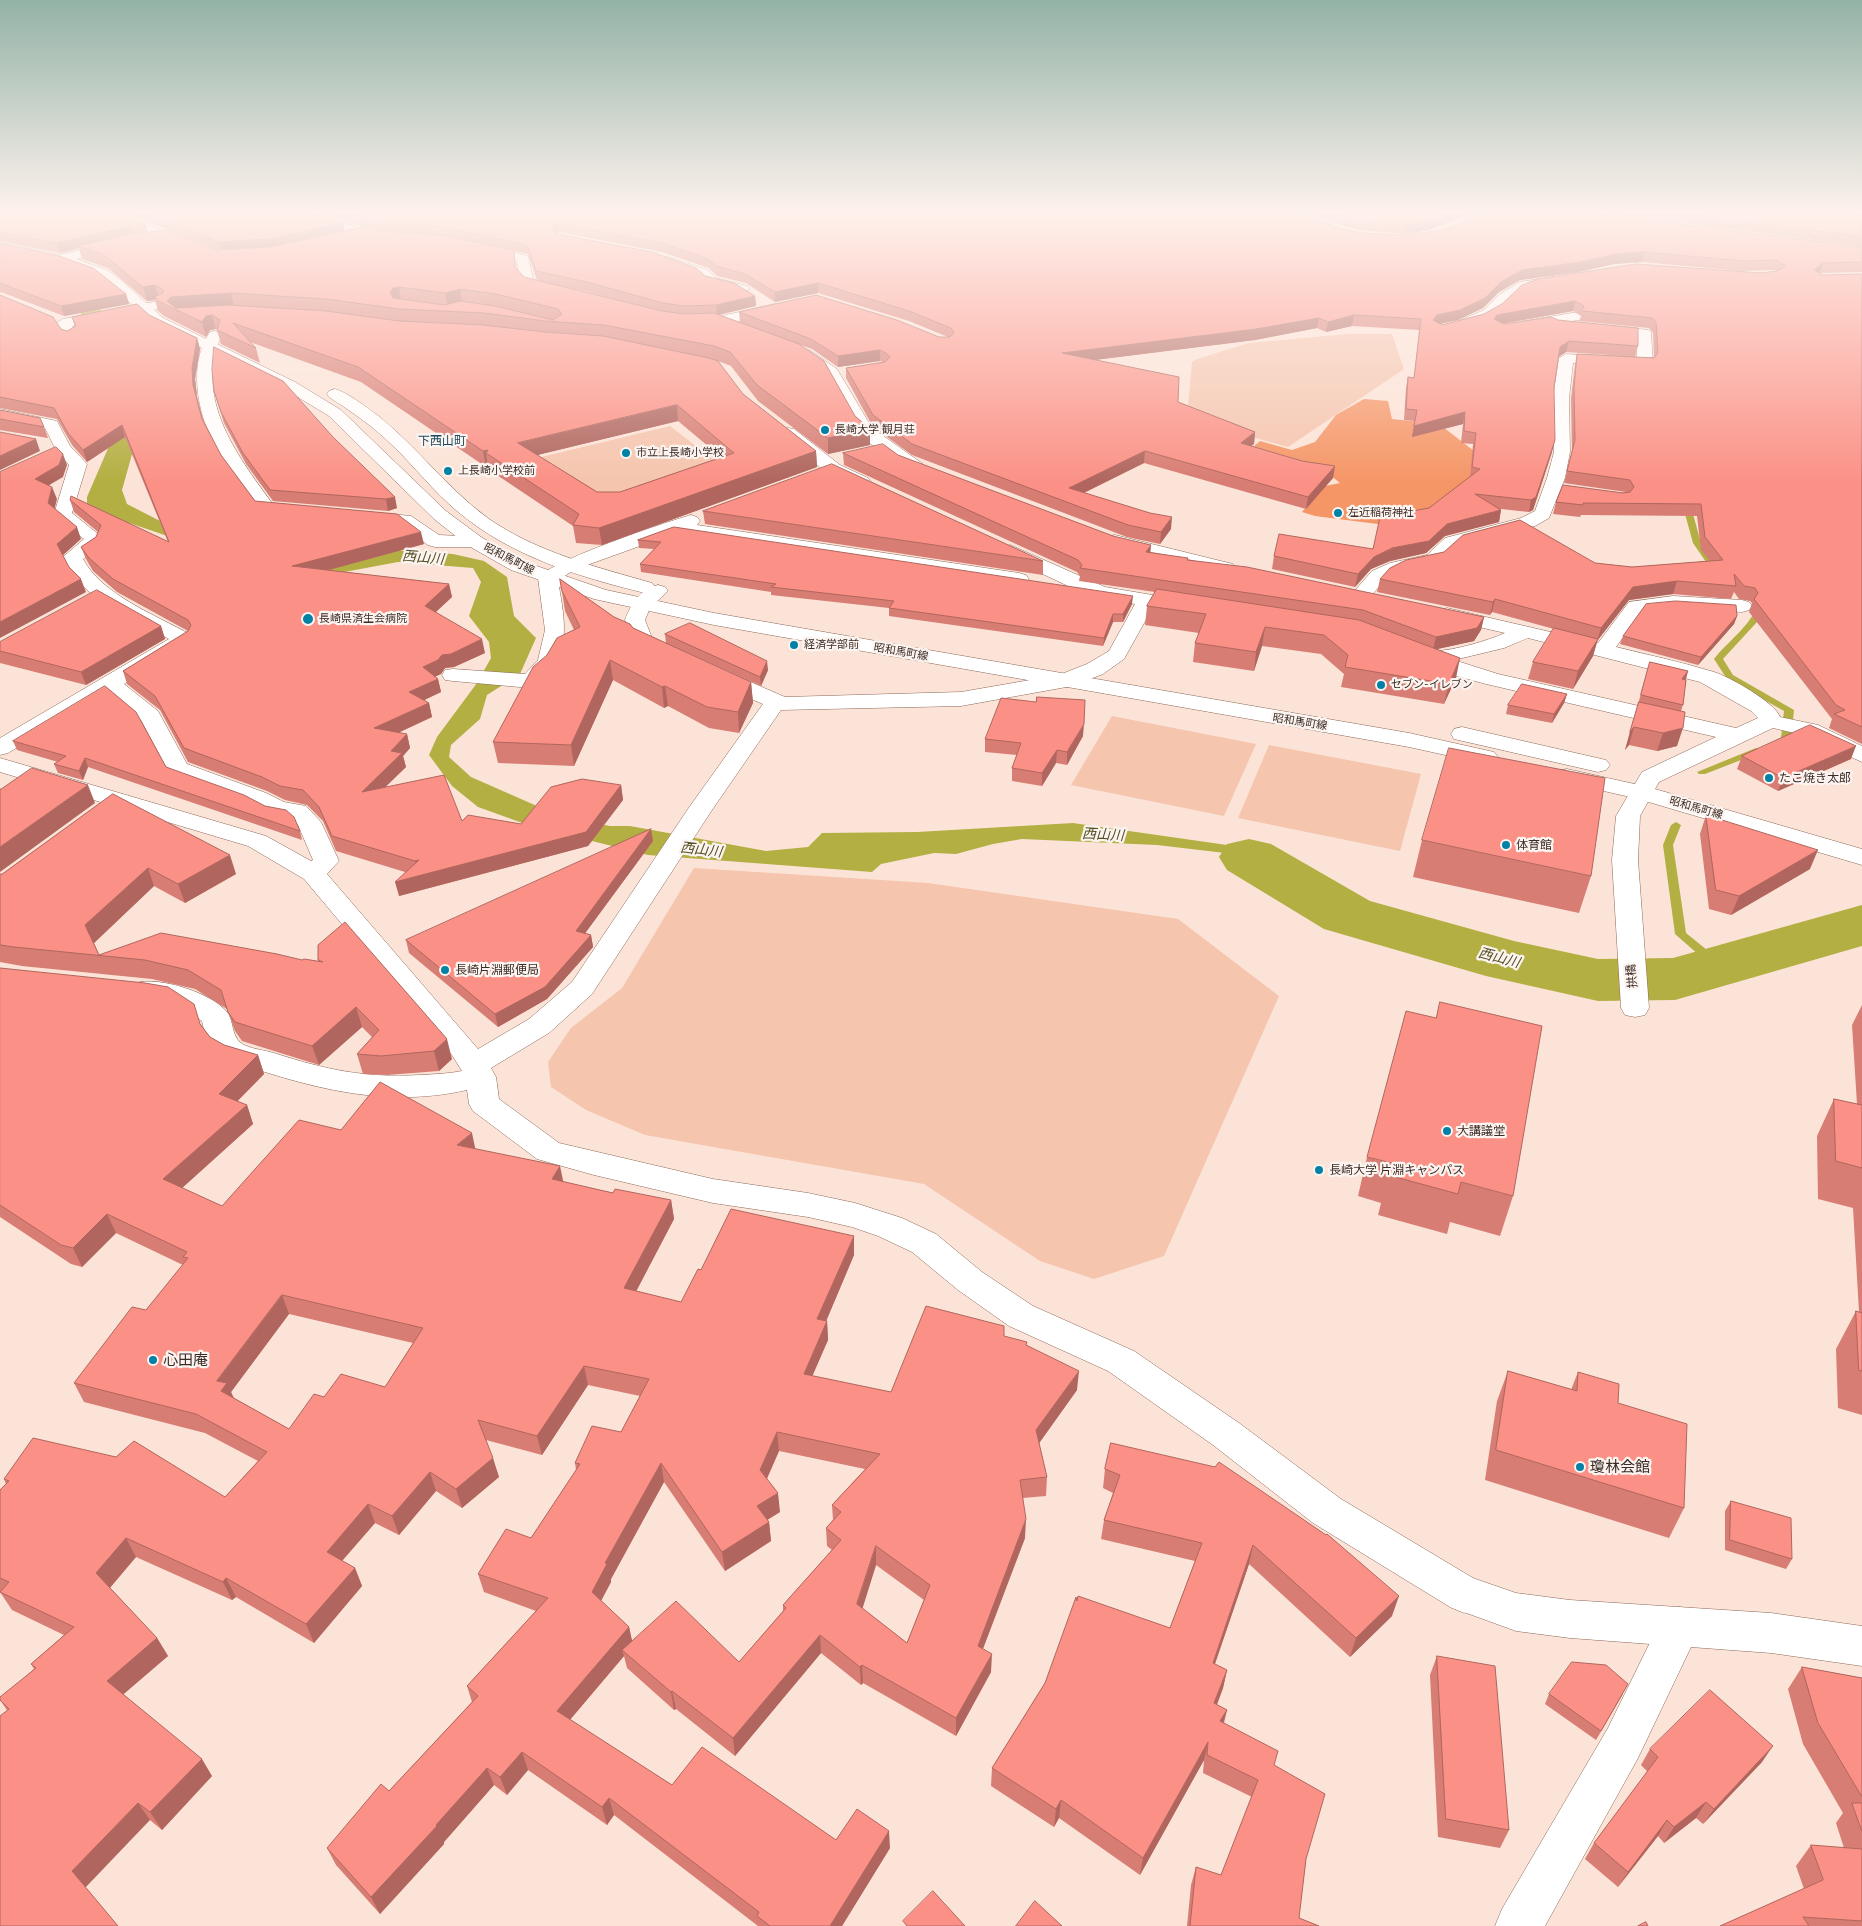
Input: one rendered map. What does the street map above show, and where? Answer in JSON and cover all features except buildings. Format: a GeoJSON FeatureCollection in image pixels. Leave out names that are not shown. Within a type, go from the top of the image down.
{"type":"FeatureCollection","features":[{"type":"Feature","properties":{"kind":"street","name":"昭和馬町線"},"geometry":{"type":"LineString","coordinates":[[143,302],[150,307],[158,321],[305,377],[355,406],[387,431],[463,508],[511,541],[569,565],[658,591],[1095,669],[1418,724],[1645,785],[1862,857]]}},
{"type":"Feature","properties":{"kind":"street"},"geometry":{"type":"LineString","coordinates":[[762,302],[773,309]]}},
{"type":"Feature","properties":{"kind":"street"},"geometry":{"type":"LineString","coordinates":[[1448,329],[1489,313],[1500,302]]}},
{"type":"Feature","properties":{"kind":"street"},"geometry":{"type":"LineString","coordinates":[[678,321],[717,321],[787,305]]}},
{"type":"Feature","properties":{"kind":"street"},"geometry":{"type":"LineString","coordinates":[[48,317],[65,323],[150,307]]}},
{"type":"Feature","properties":{"kind":"street"},"geometry":{"type":"LineString","coordinates":[[1510,328],[1578,316],[1645,320]]}},
{"type":"Feature","properties":{"kind":"street"},"geometry":{"type":"LineString","coordinates":[[717,321],[743,330]]}},
{"type":"Feature","properties":{"kind":"street"},"geometry":{"type":"LineString","coordinates":[[65,323],[72,336]]}},
{"type":"Feature","properties":{"kind":"street"},"geometry":{"type":"LineString","coordinates":[[1361,595],[1379,575],[1397,567],[1433,559],[1452,542],[1528,522],[1543,514],[1561,490],[1561,398],[1566,358],[1645,364],[1644,333],[1556,325]]}},
{"type":"Feature","properties":{"kind":"street","name":"昭和馬町線"},"geometry":{"type":"LineString","coordinates":[[212,340],[335,413],[440,515],[474,541],[518,566],[548,578],[642,605],[1409,740],[1645,785],[1713,794]]}},
{"type":"Feature","properties":{"kind":"street"},"geometry":{"type":"LineString","coordinates":[[212,340],[206,354],[205,391],[210,413],[229,458],[266,508],[316,512]]}},
{"type":"Feature","properties":{"kind":"street"},"geometry":{"type":"LineString","coordinates":[[783,345],[806,354],[834,374],[864,431],[905,460],[932,471]]}},
{"type":"Feature","properties":{"kind":"street"},"geometry":{"type":"LineString","coordinates":[[834,374],[852,372]]}},
{"type":"Feature","properties":{"kind":"street"},"geometry":{"type":"LineString","coordinates":[[0,414],[51,424],[52,449],[78,464],[63,514],[94,538],[92,544],[73,557],[94,598],[184,639],[0,748]]}},
{"type":"Feature","properties":{"kind":"street"},"geometry":{"type":"LineString","coordinates":[[774,423],[825,469],[878,489]]}},
{"type":"Feature","properties":{"kind":"street"},"geometry":{"type":"LineString","coordinates":[[869,452],[887,448]]}},
{"type":"Feature","properties":{"kind":"street"},"geometry":{"type":"LineString","coordinates":[[825,469],[851,456]]}},
{"type":"Feature","properties":{"kind":"street"},"geometry":{"type":"LineString","coordinates":[[453,675],[531,681],[548,660],[555,630],[548,578],[569,565],[712,513]]}},
{"type":"Feature","properties":{"kind":"street"},"geometry":{"type":"LineString","coordinates":[[356,516],[406,520],[435,541],[474,541]]}},
{"type":"Feature","properties":{"kind":"street"},"geometry":{"type":"LineString","coordinates":[[674,527],[1205,608]]}},
{"type":"Feature","properties":{"kind":"street"},"geometry":{"type":"LineString","coordinates":[[1095,533],[1160,554],[1242,571]]}},
{"type":"Feature","properties":{"kind":"street"},"geometry":{"type":"LineString","coordinates":[[993,543],[1100,592]]}},
{"type":"Feature","properties":{"kind":"street"},"geometry":{"type":"LineString","coordinates":[[658,591],[642,605],[635,620],[643,642],[775,703],[961,699],[1064,680],[1095,669],[1117,655],[1146,600]]}},
{"type":"Feature","properties":{"kind":"street"},"geometry":{"type":"LineString","coordinates":[[1603,650],[1636,606],[1673,602],[1742,606]]}},
{"type":"Feature","properties":{"kind":"street"},"geometry":{"type":"LineString","coordinates":[[1426,609],[1526,631],[1708,677],[1760,706],[1778,722],[1810,730],[1862,755]]}},
{"type":"Feature","properties":{"kind":"street"},"geometry":{"type":"LineString","coordinates":[[1434,658],[1497,644],[1526,631]]}},
{"type":"Feature","properties":{"kind":"street"},"geometry":{"type":"LineString","coordinates":[[1406,648],[1461,670],[1494,679],[1739,736]]}},
{"type":"Feature","properties":{"kind":"street"},"geometry":{"type":"LineString","coordinates":[[109,683],[150,716],[178,769],[257,798],[278,808],[297,811],[309,822],[326,861],[313,874]]}},
{"type":"Feature","properties":{"kind":"street"},"geometry":{"type":"LineString","coordinates":[[124,987],[152,990],[185,997],[216,1017],[219,1033],[231,1050],[318,1078],[355,1085],[387,1086],[454,1083],[478,1071],[538,1026],[582,988],[661,871],[700,809],[775,703]]}},
{"type":"Feature","properties":{"kind":"street"},"geometry":{"type":"LineString","coordinates":[[1645,785],[1739,736],[1778,722]]}},
{"type":"Feature","properties":{"kind":"street"},"geometry":{"type":"LineString","coordinates":[[0,765],[257,841],[287,856],[313,874],[462,1048],[478,1071],[484,1104],[548,1151],[594,1164],[712,1191],[808,1205],[855,1215],[890,1227],[924,1243],[970,1281],[1021,1316],[1121,1361],[1226,1434],[1327,1511],[1464,1594],[1516,1612],[1570,1619],[1771,1633],[1862,1646]]}},
{"type":"Feature","properties":{"kind":"street","name":"拱橋"},"geometry":{"type":"LineString","coordinates":[[1635,1008],[1629,945],[1625,860],[1628,816],[1645,785]]}},
{"type":"Feature","properties":{"kind":"street"},"geometry":{"type":"LineString","coordinates":[[97,815],[120,799]]}},
{"type":"Feature","properties":{"kind":"street"},"geometry":{"type":"LineString","coordinates":[[1830,828],[1862,839]]}},
{"type":"Feature","properties":{"kind":"street"},"geometry":{"type":"LineString","coordinates":[[1525,1922],[1624,1743],[1680,1626]]}},
{"type":"Feature","properties":{"kind":"shaded area"},"geometry":{"type":"Polygon","coordinates":[[[1348,334],[1392,334],[1404,369],[1288,447],[1206,424],[1188,407],[1192,362],[1197,359],[1249,343],[1348,334]]]}},
{"type":"Feature","properties":{"kind":"shaded area"},"geometry":{"type":"Polygon","coordinates":[[[1364,399],[1388,401],[1392,419],[1439,424],[1491,464],[1409,528],[1315,516],[1302,512],[1325,486],[1340,483],[1330,475],[1246,453],[1260,441],[1292,450],[1315,442],[1336,415],[1364,399]]]}},
{"type":"Feature","properties":{"kind":"shaded area"},"geometry":{"type":"Polygon","coordinates":[[[670,426],[719,464],[604,506],[533,459],[670,426]]]}},
{"type":"Feature","properties":{"kind":"shaded area"},"geometry":{"type":"Polygon","coordinates":[[[1112,716],[1256,744],[1224,816],[1071,785],[1112,716]]]}},
{"type":"Feature","properties":{"kind":"shaded area"},"geometry":{"type":"Polygon","coordinates":[[[1269,745],[1421,774],[1400,851],[1238,818],[1269,745]]]}},
{"type":"Feature","properties":{"kind":"shaded area"},"geometry":{"type":"Polygon","coordinates":[[[694,868],[928,883],[1178,919],[1279,996],[1164,1256],[1094,1279],[1040,1261],[924,1184],[645,1135],[586,1110],[551,1087],[548,1062],[571,1028],[622,988],[694,868]]]}},
{"type":"Feature","properties":{"kind":"water"},"geometry":{"type":"Polygon","coordinates":[[[91,304],[113,318],[136,440],[122,490],[127,504],[160,521],[365,543],[404,551],[453,554],[484,561],[507,577],[514,616],[536,638],[520,674],[487,695],[480,719],[451,745],[449,757],[471,777],[546,810],[574,819],[610,826],[630,826],[766,851],[808,847],[822,833],[917,832],[1073,823],[1248,848],[1270,863],[1298,874],[1334,896],[1321,913],[1283,893],[1225,853],[1157,845],[1022,839],[993,844],[956,854],[934,853],[881,864],[872,872],[648,855],[528,825],[478,807],[452,786],[429,755],[437,737],[477,683],[491,658],[489,642],[469,616],[481,582],[473,568],[398,562],[339,573],[179,540],[103,514],[87,504],[87,497],[116,430],[70,318],[80,316],[82,311],[91,304]]]}},
{"type":"Feature","properties":{"kind":"waterway"},"geometry":{"type":"LineString","coordinates":[[1697,505],[1689,514],[1697,543],[1718,573]]}},
{"type":"Feature","properties":{"kind":"waterway"},"geometry":{"type":"LineString","coordinates":[[1760,606],[1761,609],[1754,620],[1718,659],[1730,677],[1789,710],[1786,740],[1776,744]]}},
{"type":"Feature","properties":{"kind":"waterway"},"geometry":{"type":"LineString","coordinates":[[1702,772],[1756,751]]}},
{"type":"Feature","properties":{"kind":"waterway"},"geometry":{"type":"LineString","coordinates":[[1676,825],[1668,845],[1681,934],[1719,966]]}},
{"type":"Feature","properties":{"kind":"waterway","name":"西山川"},"geometry":{"type":"LineString","coordinates":[[1249,857],[1347,915],[1509,961],[1598,980],[1675,979],[1862,925]]}},
{"type":"Feature","properties":{"kind":"place","name":"長崎大学 観月荘"},"geometry":{"type":"Point","coordinates":[825,430]}},
{"type":"Feature","properties":{"kind":"place","name":"市立上長崎小学校"},"geometry":{"type":"Point","coordinates":[626,453]}},
{"type":"Feature","properties":{"kind":"place","name":"上長崎小学校前"},"geometry":{"type":"Point","coordinates":[448,471]}},
{"type":"Feature","properties":{"kind":"place","name":"左近稲荷神社"},"geometry":{"type":"Point","coordinates":[1338,513]}},
{"type":"Feature","properties":{"kind":"place","name":"長崎県済生会病院"},"geometry":{"type":"Point","coordinates":[308,619]}},
{"type":"Feature","properties":{"kind":"place","name":"経済学部前"},"geometry":{"type":"Point","coordinates":[794,645]}},
{"type":"Feature","properties":{"kind":"place","name":"セブン-イレブン"},"geometry":{"type":"Point","coordinates":[1381,685]}},
{"type":"Feature","properties":{"kind":"place","name":"たこ焼き太郎"},"geometry":{"type":"Point","coordinates":[1769,778]}},
{"type":"Feature","properties":{"kind":"place","name":"体育館"},"geometry":{"type":"Point","coordinates":[1506,845]}},
{"type":"Feature","properties":{"kind":"place","name":"長崎片淵郵便局"},"geometry":{"type":"Point","coordinates":[445,970]}},
{"type":"Feature","properties":{"kind":"place","name":"大講議堂"},"geometry":{"type":"Point","coordinates":[1447,1131]}},
{"type":"Feature","properties":{"kind":"place","name":"長崎大学 片淵キャンパス"},"geometry":{"type":"Point","coordinates":[1319,1170]}},
{"type":"Feature","properties":{"kind":"place","name":"心田庵"},"geometry":{"type":"Point","coordinates":[153,1360]}},
{"type":"Feature","properties":{"kind":"place","name":"瓊林会館"},"geometry":{"type":"Point","coordinates":[1580,1467]}},
{"type":"Feature","properties":{"kind":"district","name":"下西山町"},"geometry":{"type":"Point","coordinates":[442,441]}}]}
